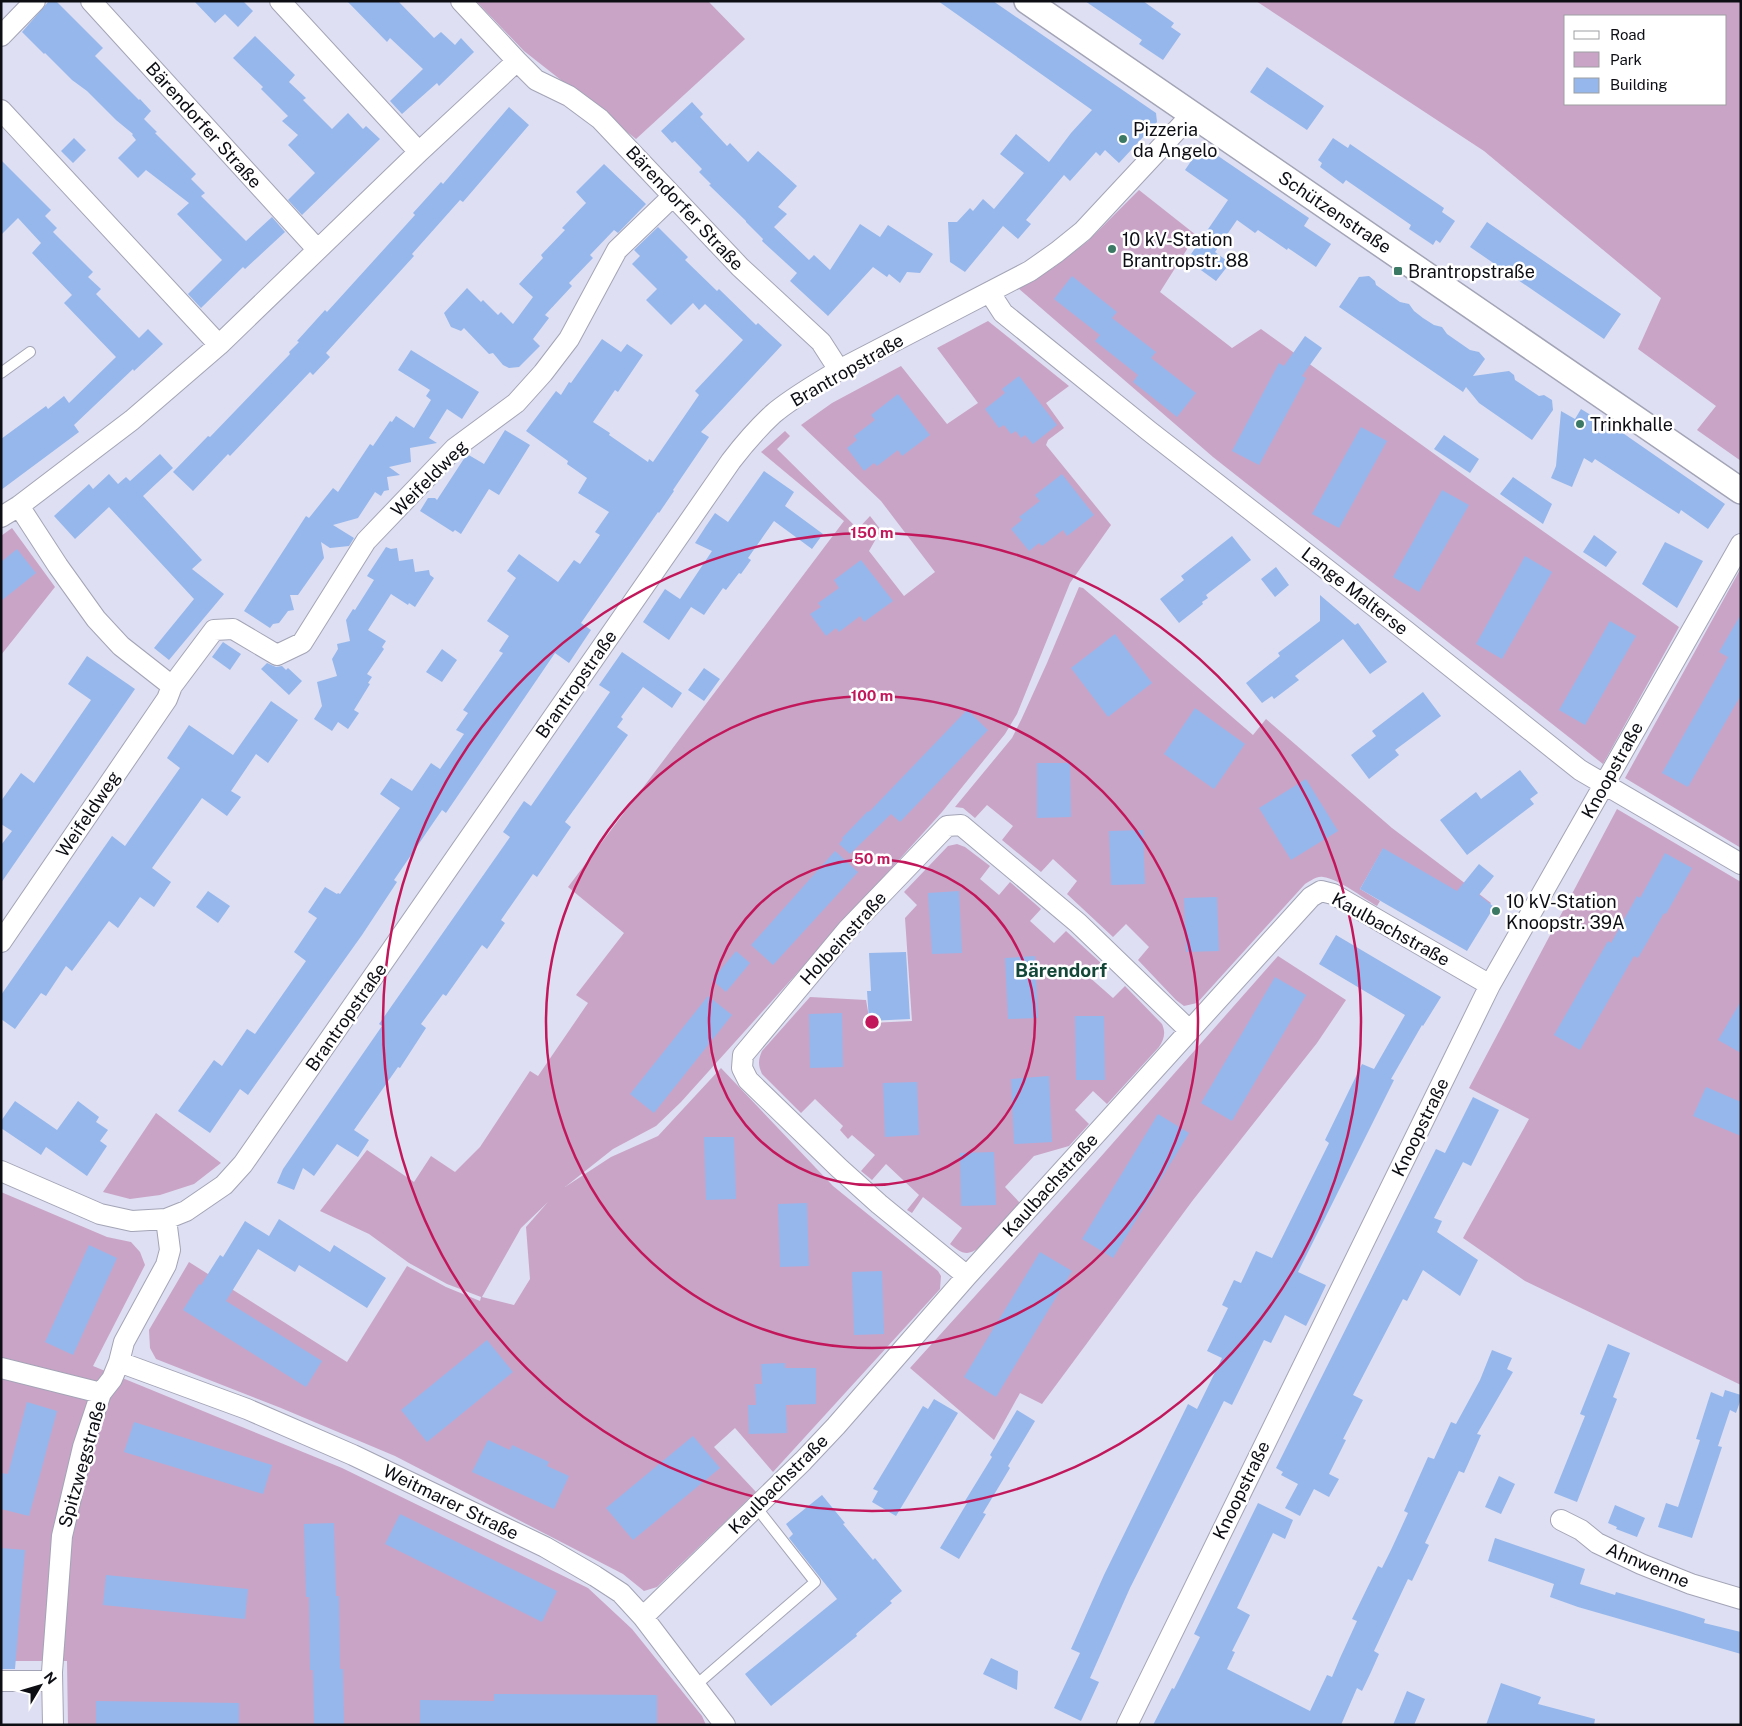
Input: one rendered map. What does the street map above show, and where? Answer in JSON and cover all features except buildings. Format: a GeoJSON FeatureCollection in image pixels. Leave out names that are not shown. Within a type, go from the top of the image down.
{"type":"FeatureCollection","features":[{"type":"Feature","properties":{"kind":"street"},"geometry":{"type":"LineString","coordinates":[[1,36],[35,1]]}},
{"type":"Feature","properties":{"kind":"street","name":"Bärendorfer Straße"},"geometry":{"type":"LineString","coordinates":[[91,1],[317,249]]}},
{"type":"Feature","properties":{"kind":"street"},"geometry":{"type":"LineString","coordinates":[[280,1],[419,152]]}},
{"type":"Feature","properties":{"kind":"street","name":"Bärendorfer Straße"},"geometry":{"type":"LineString","coordinates":[[461,1],[536,80],[569,96],[600,119],[740,267],[821,342],[839,370]]}},
{"type":"Feature","properties":{"kind":"street","name":"Schützenstraße"},"geometry":{"type":"LineString","coordinates":[[1028,1],[1741,491]]}},
{"type":"Feature","properties":{"kind":"street"},"geometry":{"type":"LineString","coordinates":[[1,517],[19,506],[132,420],[219,345],[317,249],[517,61]]}},
{"type":"Feature","properties":{"kind":"street"},"geometry":{"type":"LineString","coordinates":[[1,110],[219,345]]}},
{"type":"Feature","properties":{"kind":"street","name":"Brantropstraße"},"geometry":{"type":"LineString","coordinates":[[1,1171],[100,1214],[132,1221],[166,1220],[186,1211],[224,1185],[243,1164],[730,461],[774,414],[814,385],[839,370],[990,293],[1030,271],[1057,252],[1083,231],[1192,114]]}},
{"type":"Feature","properties":{"kind":"street","name":"Weifeldweg"},"geometry":{"type":"LineString","coordinates":[[1,942],[167,699],[172,686],[214,630],[233,629],[277,655],[302,643],[366,541],[454,448],[516,403],[543,373],[569,339],[617,250],[673,196]]}},
{"type":"Feature","properties":{"kind":"street","name":"Lange Malterse"},"geometry":{"type":"LineString","coordinates":[[990,293],[1003,313],[1091,385],[1406,631],[1580,770],[1741,864]]}},
{"type":"Feature","properties":{"kind":"street"},"geometry":{"type":"LineString","coordinates":[[19,506],[58,566],[96,619],[120,646],[172,686]]}},
{"type":"Feature","properties":{"kind":"street","name":"Knoopstraße"},"geometry":{"type":"LineString","coordinates":[[1127,1725],[1490,985],[1741,544]]}},
{"type":"Feature","properties":{"kind":"street","name":"Holbeinstraße"},"geometry":{"type":"LineString","coordinates":[[967,1276],[838,1168],[748,1080],[742,1068],[743,1055],[848,929],[947,826],[961,826],[1078,923],[1189,1030]]}},
{"type":"Feature","properties":{"kind":"street","name":"Kaulbachstraße"},"geometry":{"type":"LineString","coordinates":[[643,1617],[836,1426],[967,1276],[1310,897],[1321,891],[1332,894],[1490,985]]}},
{"type":"Feature","properties":{"kind":"street","name":"Spitzwegstraße"},"geometry":{"type":"LineString","coordinates":[[53,1725],[52,1681],[58,1566],[62,1536],[83,1447],[101,1393],[112,1379],[120,1362],[124,1342],[166,1265],[170,1250],[166,1220]]}},
{"type":"Feature","properties":{"kind":"street","name":"Weitmarer Straße"},"geometry":{"type":"LineString","coordinates":[[120,1362],[157,1374],[353,1455],[545,1547],[595,1576],[621,1593],[643,1617],[725,1725]]}},
{"type":"Feature","properties":{"kind":"street"},"geometry":{"type":"LineString","coordinates":[[1,1368],[101,1393]]}},
{"type":"Feature","properties":{"kind":"street","name":"Ahnwenne"},"geometry":{"type":"LineString","coordinates":[[1561,1520],[1580,1530],[1597,1543],[1641,1564],[1690,1584],[1741,1600]]}},
{"type":"Feature","properties":{"kind":"street"},"geometry":{"type":"LineString","coordinates":[[1,1681],[52,1681]]}},
{"type":"Feature","properties":{"kind":"lane"},"geometry":{"type":"LineString","coordinates":[[1,373],[30,352]]}},
{"type":"Feature","properties":{"kind":"lane"},"geometry":{"type":"LineString","coordinates":[[696,1686],[815,1582],[756,1507]]}},
{"type":"Feature","properties":{"kind":"green space"},"geometry":{"type":"Polygon","coordinates":[[[476,1],[708,1],[745,39],[636,139],[524,51],[476,1]]]}},
{"type":"Feature","properties":{"kind":"green space"},"geometry":{"type":"Polygon","coordinates":[[[1256,1],[1741,1],[1741,461],[1697,430],[1716,406],[1638,349],[1661,298],[1484,151],[1256,1]]]}},
{"type":"Feature","properties":{"kind":"green space"},"geometry":{"type":"Polygon","coordinates":[[[1139,190],[1196,235],[1160,292],[1232,348],[1261,329],[1679,627],[1603,764],[1213,457],[1018,288],[1053,268],[1088,241],[1139,190]]]}},
{"type":"Feature","properties":{"kind":"green space"},"geometry":{"type":"Polygon","coordinates":[[[988,321],[1069,386],[1046,403],[1064,428],[1048,440],[1046,445],[1111,525],[1070,583],[1017,714],[1005,734],[942,812],[681,1102],[656,1126],[613,1149],[565,1187],[611,1157],[658,1136],[721,1068],[833,1186],[938,1271],[941,1276],[940,1289],[773,1472],[735,1428],[714,1447],[756,1492],[657,1587],[644,1591],[623,1574],[395,1456],[281,1408],[156,1359],[150,1348],[149,1330],[189,1262],[347,1362],[407,1266],[446,1287],[480,1301],[481,1297],[447,1284],[409,1263],[369,1234],[320,1211],[367,1150],[414,1182],[431,1156],[455,1172],[480,1147],[530,1071],[538,1076],[588,1003],[576,995],[624,933],[568,887],[844,521],[761,452],[785,431],[790,436],[777,449],[858,529],[870,516],[881,530],[869,551],[904,596],[935,572],[881,501],[801,425],[832,403],[901,366],[947,424],[978,403],[937,348],[988,321]],[[548,1202],[521,1228],[482,1297],[514,1305],[530,1279],[526,1227],[548,1202]]]}},
{"type":"Feature","properties":{"kind":"green space"},"geometry":{"type":"Polygon","coordinates":[[[12,528],[55,587],[1,655],[1,536],[12,528]]]}},
{"type":"Feature","properties":{"kind":"green space"},"geometry":{"type":"Polygon","coordinates":[[[1741,568],[1741,848],[1625,778],[1741,568]]]}},
{"type":"Feature","properties":{"kind":"green space"},"geometry":{"type":"Polygon","coordinates":[[[1079,587],[1083,588],[1253,735],[1266,719],[1392,828],[1491,903],[1487,910],[1383,849],[1360,889],[1380,901],[1377,906],[1336,881],[1318,877],[1305,884],[1197,1003],[1184,1006],[1176,1000],[1138,960],[1149,947],[1126,924],[1113,937],[1067,894],[1077,881],[1053,859],[1041,872],[1002,840],[1013,826],[987,805],[975,818],[963,808],[955,807],[1012,738],[1047,663],[1079,587]]]}},
{"type":"Feature","properties":{"kind":"green space"},"geometry":{"type":"Polygon","coordinates":[[[1617,809],[1741,882],[1741,1385],[1525,1281],[1463,1238],[1529,1119],[1469,1088],[1617,809]]]}},
{"type":"Feature","properties":{"kind":"green space"},"geometry":{"type":"Polygon","coordinates":[[[957,844],[965,847],[990,866],[980,879],[999,895],[1010,882],[1041,909],[1030,921],[1054,943],[1066,931],[1101,963],[1088,976],[1113,998],[1125,986],[1162,1024],[1164,1033],[1159,1047],[1107,1104],[1093,1091],[1075,1110],[1089,1124],[1069,1146],[1034,1156],[1005,1187],[1020,1203],[988,1240],[980,1247],[967,1253],[960,1251],[950,1244],[962,1228],[923,1197],[912,1213],[907,1210],[919,1195],[886,1164],[872,1180],[861,1171],[875,1155],[852,1135],[848,1139],[840,1130],[843,1126],[815,1099],[801,1113],[762,1074],[759,1062],[762,1051],[810,997],[866,1000],[870,1023],[912,1021],[905,918],[917,905],[904,892],[948,846],[957,844]]]}},
{"type":"Feature","properties":{"kind":"green space"},"geometry":{"type":"Polygon","coordinates":[[[1278,956],[1346,1000],[1317,1043],[1193,1200],[1042,1404],[1020,1393],[994,1440],[910,1368],[1097,1161],[1278,956]]]}},
{"type":"Feature","properties":{"kind":"green space"},"geometry":{"type":"Polygon","coordinates":[[[156,1113],[221,1163],[194,1184],[160,1195],[130,1199],[103,1192],[156,1113]]]}},
{"type":"Feature","properties":{"kind":"green space"},"geometry":{"type":"Polygon","coordinates":[[[1,1192],[107,1237],[131,1242],[140,1252],[145,1265],[93,1366],[342,1468],[588,1588],[632,1629],[702,1716],[706,1725],[68,1725],[67,1661],[1,1661],[1,1192]]]}},
{"type":"Feature","properties":{"kind":"place","name":"Pizzeria da Angelo"},"geometry":{"type":"Point","coordinates":[1123,139]}},
{"type":"Feature","properties":{"kind":"place","name":"10 kV-Station Brantropstr. 88"},"geometry":{"type":"Point","coordinates":[1112,249]}},
{"type":"Feature","properties":{"kind":"place","name":"Brantropstraße"},"geometry":{"type":"Point","coordinates":[1398,271]}},
{"type":"Feature","properties":{"kind":"place","name":"Trinkhalle"},"geometry":{"type":"Point","coordinates":[1580,424]}},
{"type":"Feature","properties":{"kind":"place","name":"10 kV-Station Knoopstr. 39A"},"geometry":{"type":"Point","coordinates":[1496,911]}},
{"type":"Feature","properties":{"kind":"district","name":"Bärendorf"},"geometry":{"type":"Point","coordinates":[1061,970]}}]}
